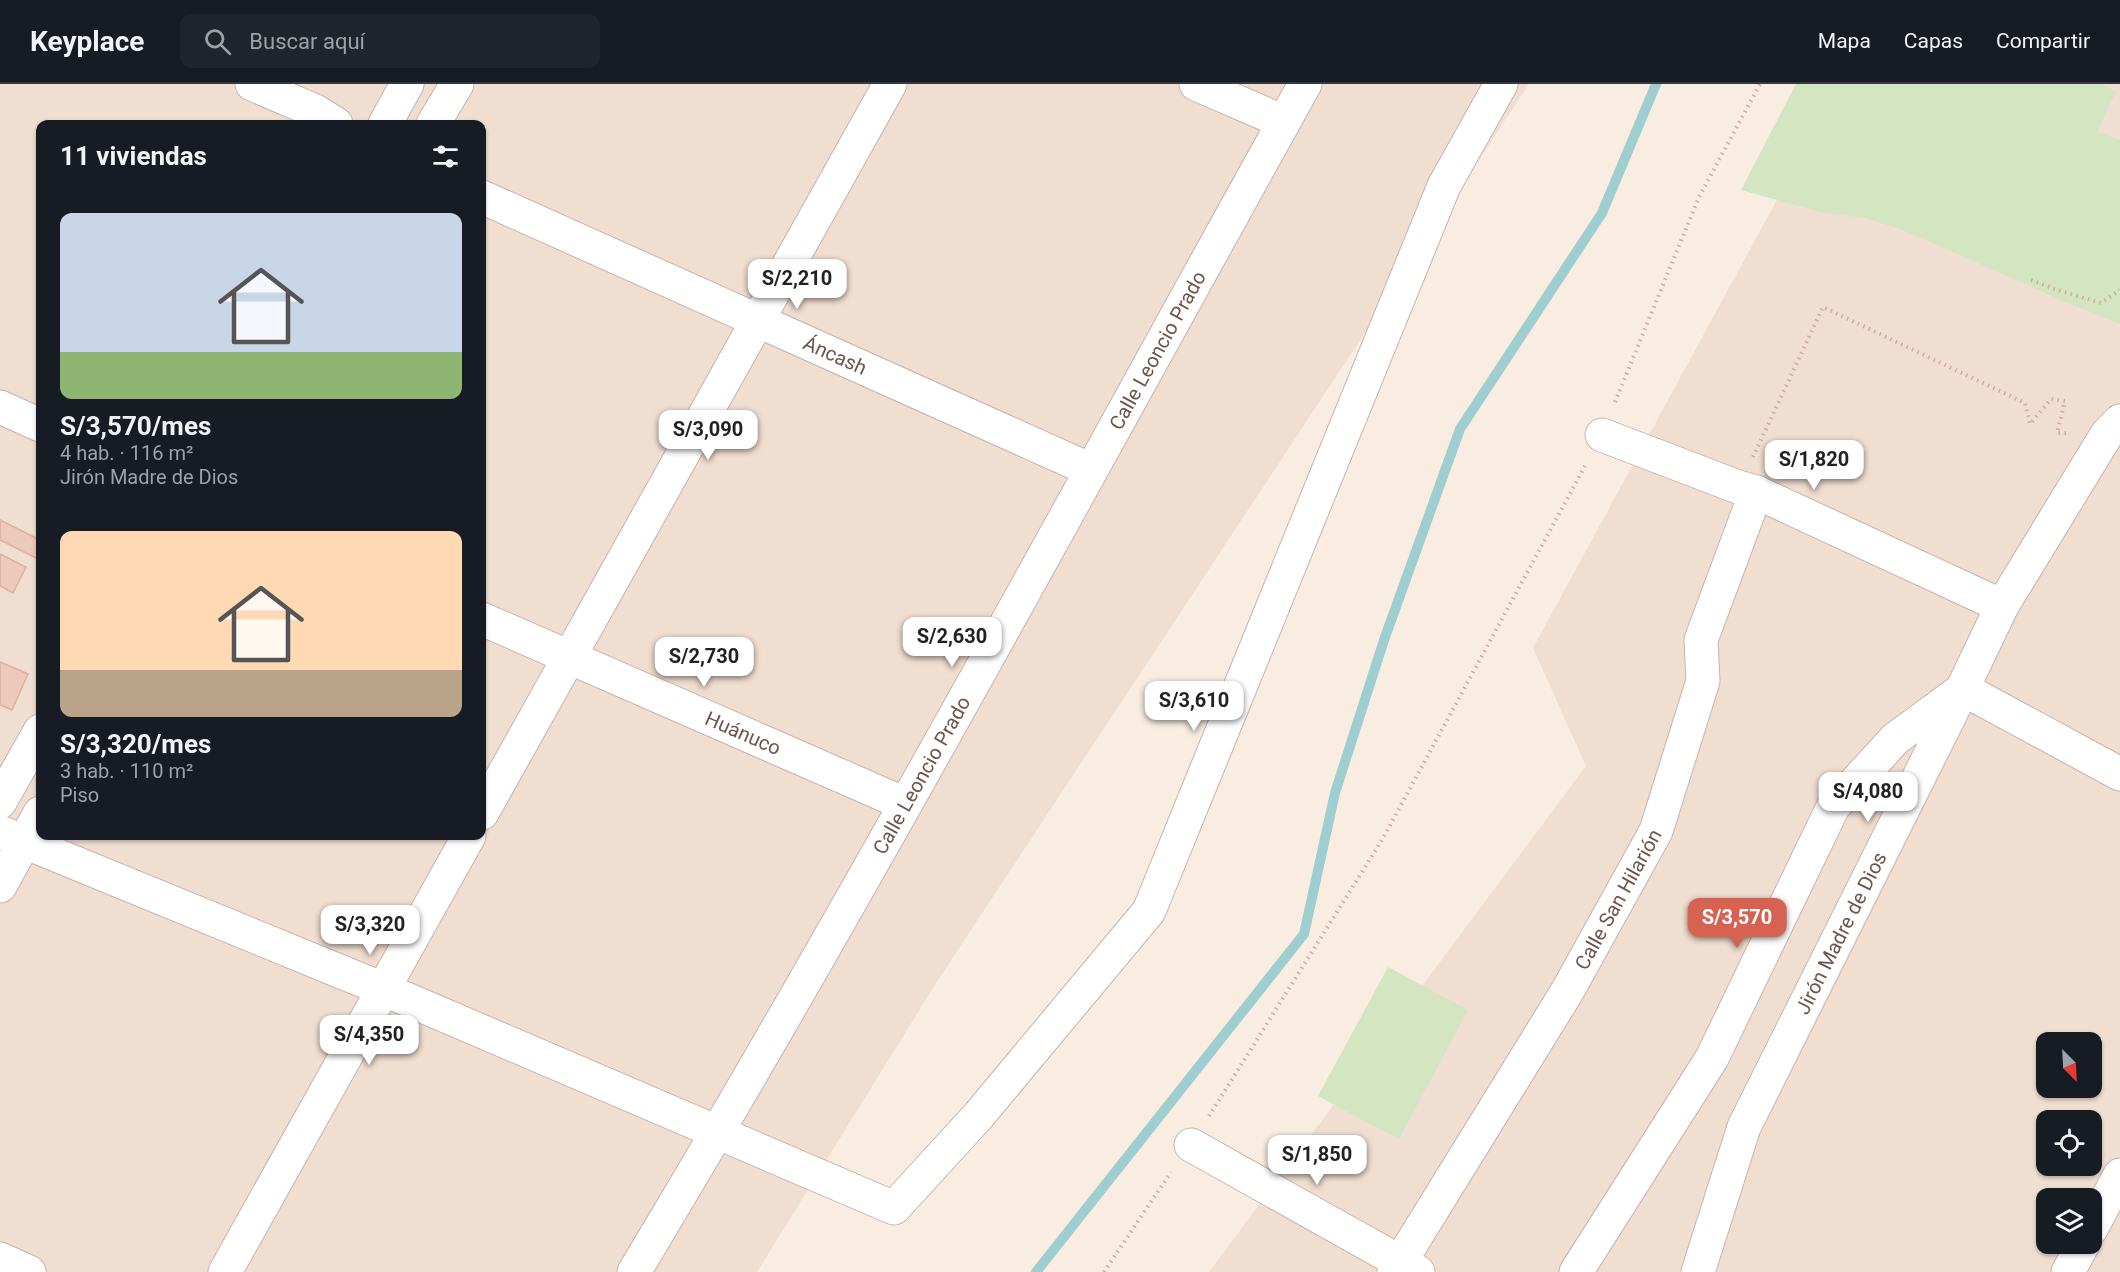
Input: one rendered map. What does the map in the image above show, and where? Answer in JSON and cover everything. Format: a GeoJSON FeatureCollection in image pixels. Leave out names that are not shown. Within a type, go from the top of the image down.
{"type":"FeatureCollection","features":[{"type":"Feature","properties":{"kind":"street"},"geometry":{"type":"LineString","coordinates":[[252,84],[315,111],[330,120]]}},
{"type":"Feature","properties":{"kind":"street"},"geometry":{"type":"LineString","coordinates":[[387,120],[407,84]]}},
{"type":"Feature","properties":{"kind":"street"},"geometry":{"type":"LineString","coordinates":[[435,120],[456,84]]}},
{"type":"Feature","properties":{"kind":"street"},"geometry":{"type":"LineString","coordinates":[[486,806],[890,84]]}},
{"type":"Feature","properties":{"kind":"street"},"geometry":{"type":"LineString","coordinates":[[1196,84],[1284,122]]}},
{"type":"Feature","properties":{"kind":"street","name":"Calle Leoncio Prado"},"geometry":{"type":"LineString","coordinates":[[634,1272],[718,1132],[905,804],[1305,84]]}},
{"type":"Feature","properties":{"kind":"street"},"geometry":{"type":"LineString","coordinates":[[12,837],[383,989],[894,1208],[979,1115],[1149,911],[1444,186],[1501,84]]}},
{"type":"Feature","properties":{"kind":"street","name":"Áncash"},"geometry":{"type":"LineString","coordinates":[[486,199],[1091,470]]}},
{"type":"Feature","properties":{"kind":"street"},"geometry":{"type":"LineString","coordinates":[[0,407],[36,423]]}},
{"type":"Feature","properties":{"kind":"street","name":"Jirón Madre de Dios"},"geometry":{"type":"LineString","coordinates":[[1698,1272],[1744,1127],[1963,689],[2002,606],[2114,428]]}},
{"type":"Feature","properties":{"kind":"street"},"geometry":{"type":"LineString","coordinates":[[1602,435],[1747,490],[2002,606]]}},
{"type":"Feature","properties":{"kind":"street","name":"Calle San Hilarión"},"geometry":{"type":"LineString","coordinates":[[1404,1269],[1568,990],[1656,831],[1703,681],[1701,640],[1747,490]]}},
{"type":"Feature","properties":{"kind":"street","name":"Huánuco"},"geometry":{"type":"LineString","coordinates":[[486,621],[905,804]]}},
{"type":"Feature","properties":{"kind":"street"},"geometry":{"type":"LineString","coordinates":[[1576,1272],[1712,1059],[1833,807],[1895,739],[1963,689],[2120,774]]}},
{"type":"Feature","properties":{"kind":"street"},"geometry":{"type":"LineString","coordinates":[[0,802],[36,738]]}},
{"type":"Feature","properties":{"kind":"street"},"geometry":{"type":"LineString","coordinates":[[0,886],[12,837],[36,816]]}},
{"type":"Feature","properties":{"kind":"street"},"geometry":{"type":"LineString","coordinates":[[225,1272],[467,840]]}},
{"type":"Feature","properties":{"kind":"street"},"geometry":{"type":"LineString","coordinates":[[1191,1145],[1404,1269]]}},
{"type":"Feature","properties":{"kind":"street"},"geometry":{"type":"LineString","coordinates":[[2102,1208],[2120,1174]]}},
{"type":"Feature","properties":{"kind":"street"},"geometry":{"type":"LineString","coordinates":[[2068,1272],[2078,1254]]}},
{"type":"Feature","properties":{"kind":"street"},"geometry":{"type":"LineString","coordinates":[[0,1259],[29,1272]]}},
{"type":"Feature","properties":{"kind":"path"},"geometry":{"type":"LineString","coordinates":[[1104,1272],[1191,1145],[1382,840],[1602,435],[1699,197],[1760,84]]}},
{"type":"Feature","properties":{"kind":"path"},"geometry":{"type":"LineString","coordinates":[[2031,280],[2101,303],[2120,290]]}},
{"type":"Feature","properties":{"kind":"path"},"geometry":{"type":"LineString","coordinates":[[1747,490],[1823,307],[2025,403],[2030,424],[2051,399],[2065,402],[2057,433],[2114,428]]}},
{"type":"Feature","properties":{"kind":"shaded area"},"geometry":{"type":"Polygon","coordinates":[[[0,84],[1529,84],[938,980],[757,1272],[0,1272],[0,84]]]}},
{"type":"Feature","properties":{"kind":"shaded area"},"geometry":{"type":"Polygon","coordinates":[[[1840,84],[2120,84],[2120,1272],[1209,1272],[1586,766],[1533,648],[1840,84]]]}},
{"type":"Feature","properties":{"kind":"green space"},"geometry":{"type":"Polygon","coordinates":[[[1796,84],[2102,84],[2116,91],[2097,132],[2120,140],[2120,324],[1903,230],[1865,218],[1821,212],[1741,190],[1796,84]]]}},
{"type":"Feature","properties":{"kind":"green space"},"geometry":{"type":"Polygon","coordinates":[[[1388,967],[1468,1010],[1399,1139],[1318,1096],[1388,967]]]}},
{"type":"Feature","properties":{"kind":"building"},"geometry":{"type":"Polygon","coordinates":[[[0,520],[36,538],[36,558],[0,540],[0,520]]]}},
{"type":"Feature","properties":{"kind":"building"},"geometry":{"type":"Polygon","coordinates":[[[0,554],[26,567],[13,593],[0,586],[0,554]]]}},
{"type":"Feature","properties":{"kind":"building"},"geometry":{"type":"Polygon","coordinates":[[[0,662],[28,674],[12,710],[0,705],[0,662]]]}},
{"type":"Feature","properties":{"kind":"waterway"},"geometry":{"type":"LineString","coordinates":[[1036,1272],[1304,934],[1335,793],[1384,640],[1460,429],[1602,213],[1656,84]]}}]}
